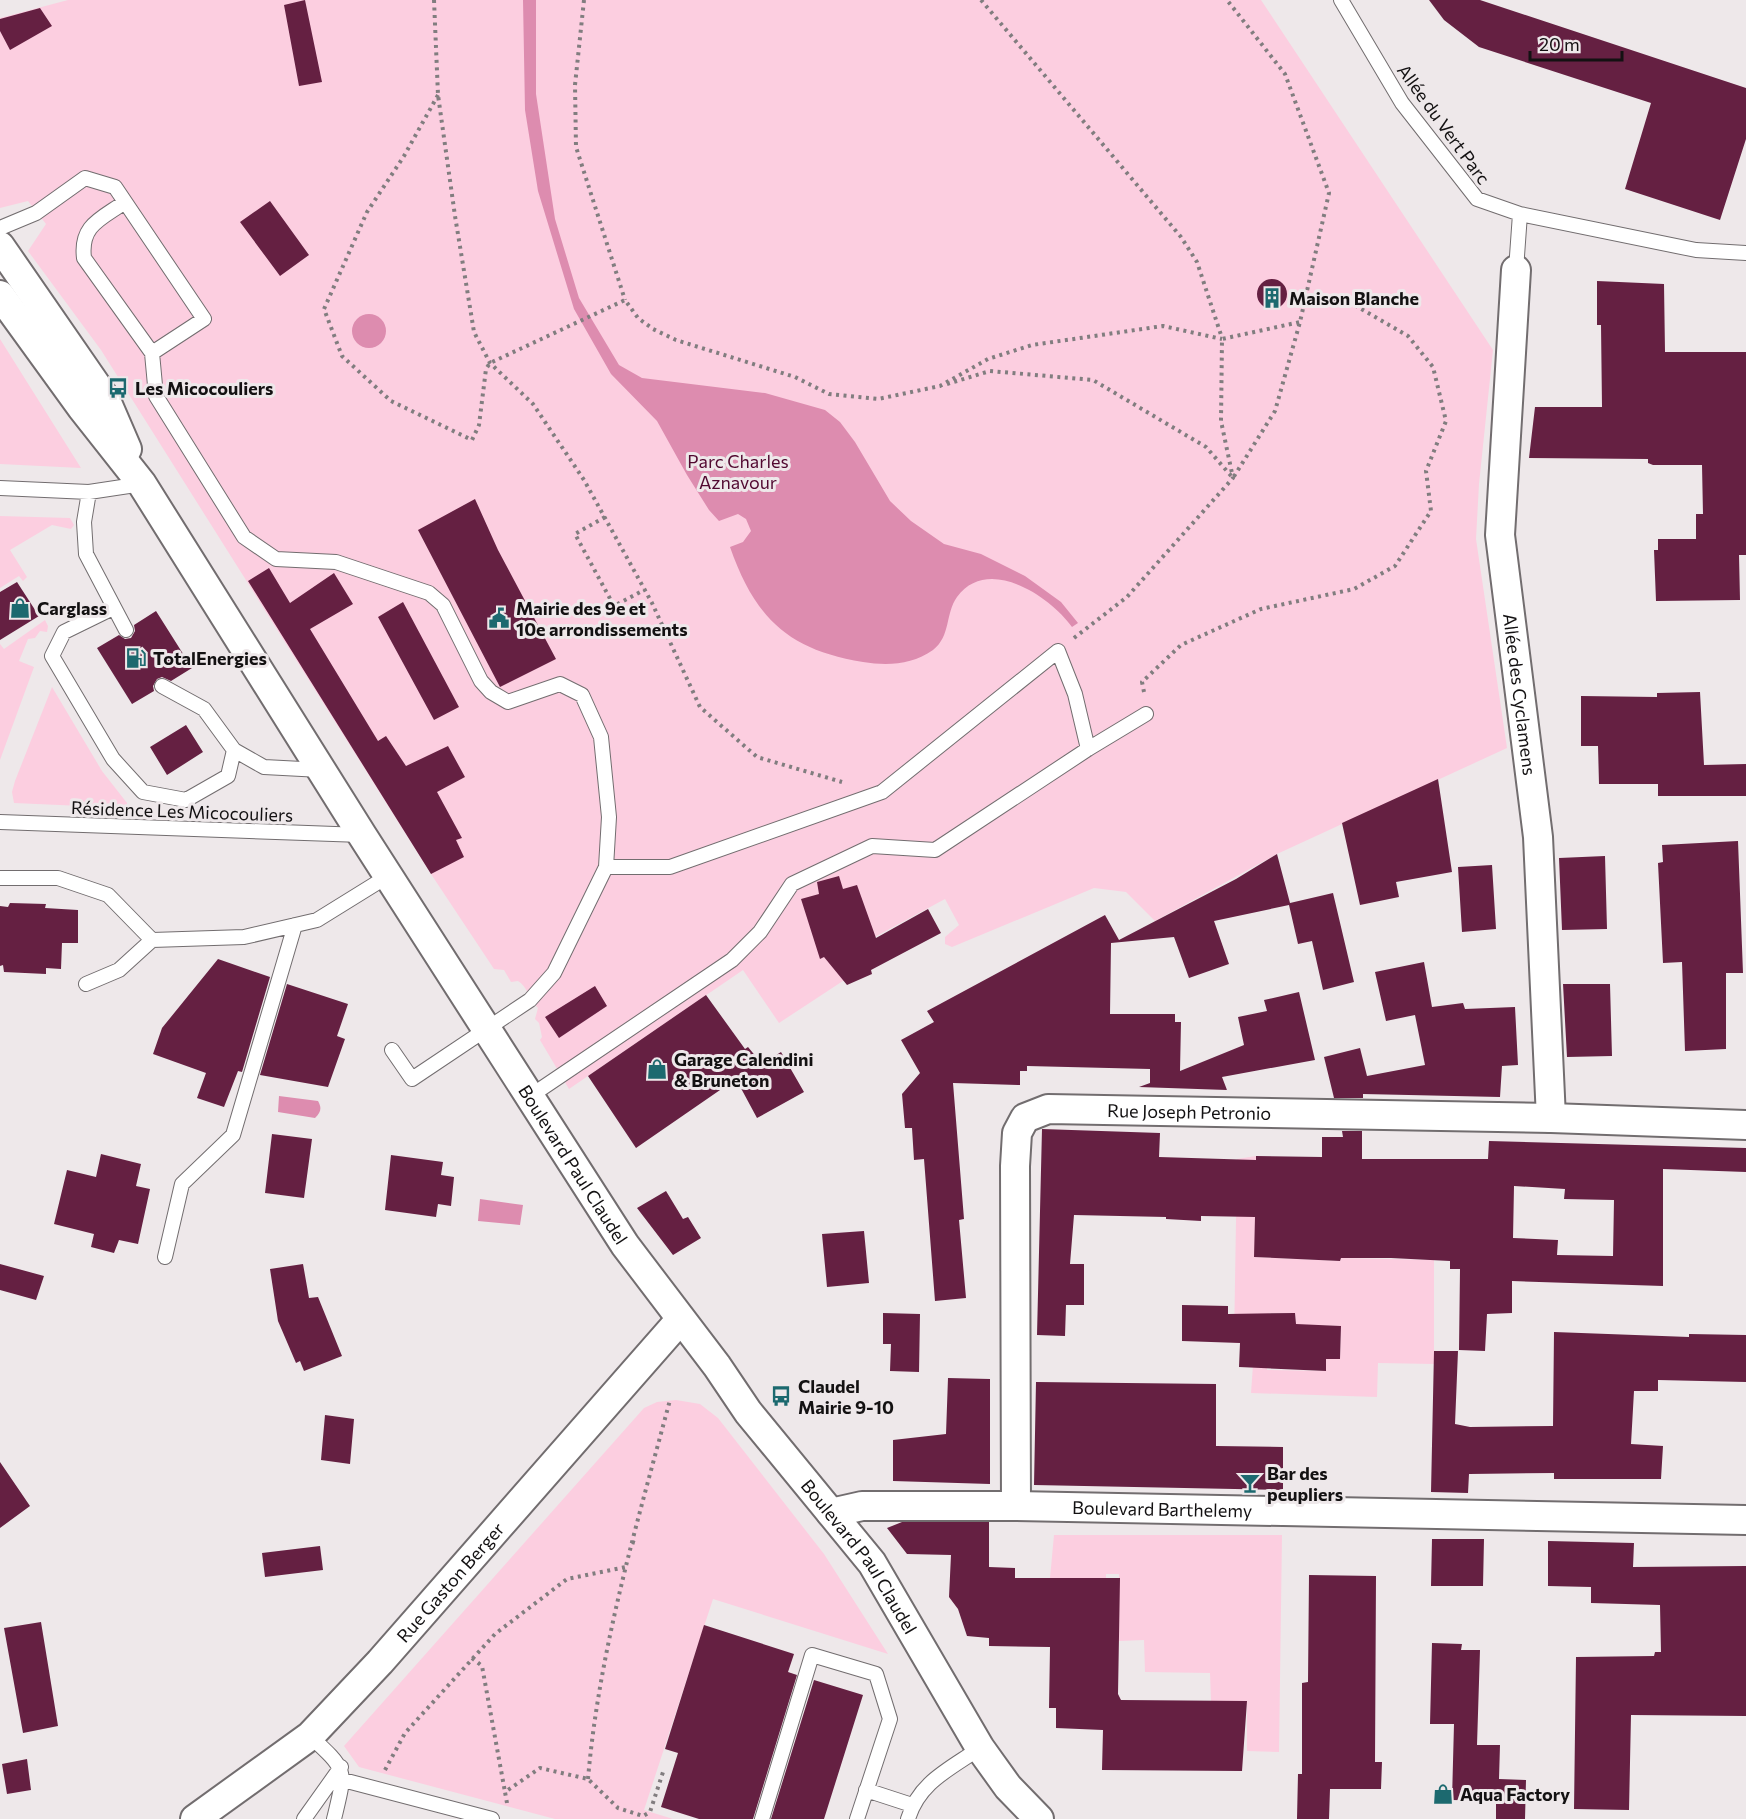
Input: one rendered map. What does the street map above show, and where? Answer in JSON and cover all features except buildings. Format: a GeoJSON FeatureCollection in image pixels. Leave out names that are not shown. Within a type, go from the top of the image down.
{"type":"FeatureCollection","features":[{"type":"Feature","properties":{"kind":"street","name":"Boulevard Paul Claudel"},"geometry":{"type":"LineString","coordinates":[[0,246],[105,398],[142,484]]}},
{"type":"Feature","properties":{"kind":"street","name":"Allée des Cyclamens"},"geometry":{"type":"LineString","coordinates":[[1516,270],[1500,535],[1538,837],[1551,1118]]}},
{"type":"Feature","properties":{"kind":"street","name":"Boulevard Paul Claudel"},"geometry":{"type":"LineString","coordinates":[[0,295],[82,408],[142,484],[388,876],[625,1245],[717,1366],[747,1412],[872,1563],[980,1748],[1008,1787],[1039,1819]]}},
{"type":"Feature","properties":{"kind":"street","name":"Rue Joseph Petronio"},"geometry":{"type":"LineString","coordinates":[[1016,1506],[1015,1166],[1017,1133],[1025,1118],[1048,1109],[1551,1118],[1746,1125]]}},
{"type":"Feature","properties":{"kind":"street","name":"Rue Gaston Berger"},"geometry":{"type":"LineString","coordinates":[[195,1819],[310,1736],[380,1662],[680,1320]]}},
{"type":"Feature","properties":{"kind":"street","name":"Boulevard Barthelemy"},"geometry":{"type":"LineString","coordinates":[[831,1513],[862,1506],[1016,1506],[1746,1520]]}},
{"type":"Feature","properties":{"kind":"lane","name":"Allée du Vert Parc"},"geometry":{"type":"LineString","coordinates":[[1341,0],[1402,103],[1477,199],[1520,214],[1696,250],[1746,253]]}},
{"type":"Feature","properties":{"kind":"lane"},"geometry":{"type":"LineString","coordinates":[[0,228],[36,213],[85,178],[115,187],[204,319],[152,353]]}},
{"type":"Feature","properties":{"kind":"lane"},"geometry":{"type":"LineString","coordinates":[[125,202],[90,227],[82,241],[84,258],[152,353],[156,396],[244,537],[276,559],[336,562],[429,593],[443,605],[482,681],[491,692],[508,702],[560,684],[582,695],[601,737],[609,817],[606,867],[554,973],[530,1000],[412,1079],[392,1050]]}},
{"type":"Feature","properties":{"kind":"lane"},"geometry":{"type":"LineString","coordinates":[[1516,270],[1520,214]]}},
{"type":"Feature","properties":{"kind":"lane"},"geometry":{"type":"LineString","coordinates":[[0,488],[89,492],[142,484]]}},
{"type":"Feature","properties":{"kind":"lane"},"geometry":{"type":"LineString","coordinates":[[89,492],[84,522],[86,554],[112,608],[126,630]]}},
{"type":"Feature","properties":{"kind":"lane"},"geometry":{"type":"LineString","coordinates":[[112,608],[64,632],[52,656],[113,759],[143,792],[186,800],[228,776],[234,750]]}},
{"type":"Feature","properties":{"kind":"lane"},"geometry":{"type":"LineString","coordinates":[[606,867],[670,867],[882,792],[1058,651],[1075,694],[1088,749]]}},
{"type":"Feature","properties":{"kind":"lane"},"geometry":{"type":"LineString","coordinates":[[162,686],[204,709],[234,750],[264,767],[321,770]]}},
{"type":"Feature","properties":{"kind":"lane"},"geometry":{"type":"LineString","coordinates":[[529,1097],[732,960],[760,932],[792,884],[872,846],[935,850],[1088,749],[1146,714]]}},
{"type":"Feature","properties":{"kind":"lane","name":"Résidence Les Micocouliers"},"geometry":{"type":"LineString","coordinates":[[0,822],[362,835]]}},
{"type":"Feature","properties":{"kind":"lane"},"geometry":{"type":"LineString","coordinates":[[86,984],[119,970],[152,940],[243,937],[317,920],[388,876]]}},
{"type":"Feature","properties":{"kind":"lane"},"geometry":{"type":"LineString","coordinates":[[0,878],[58,878],[108,895],[152,940]]}},
{"type":"Feature","properties":{"kind":"lane"},"geometry":{"type":"LineString","coordinates":[[165,1257],[182,1184],[233,1135],[295,925]]}},
{"type":"Feature","properties":{"kind":"lane"},"geometry":{"type":"LineString","coordinates":[[762,1819],[812,1655],[876,1674],[890,1719],[857,1819]]}},
{"type":"Feature","properties":{"kind":"lane"},"geometry":{"type":"LineString","coordinates":[[310,1736],[342,1774],[375,1788],[492,1819]]}},
{"type":"Feature","properties":{"kind":"lane"},"geometry":{"type":"LineString","coordinates":[[908,1819],[912,1805],[923,1788],[980,1748]]}},
{"type":"Feature","properties":{"kind":"lane"},"geometry":{"type":"LineString","coordinates":[[304,1819],[342,1774]]}},
{"type":"Feature","properties":{"kind":"lane"},"geometry":{"type":"LineString","coordinates":[[334,1819],[342,1774]]}},
{"type":"Feature","properties":{"kind":"lane"},"geometry":{"type":"LineString","coordinates":[[866,1790],[912,1805]]}},
{"type":"Feature","properties":{"kind":"path"},"geometry":{"type":"LineString","coordinates":[[434,0],[438,95],[474,332],[490,363],[533,404],[584,480],[644,590],[700,707],[757,757],[882,792]]}},
{"type":"Feature","properties":{"kind":"path"},"geometry":{"type":"LineString","coordinates":[[584,0],[575,85],[576,147],[625,300],[645,324],[676,340],[795,377],[829,394],[878,399],[940,386],[990,371],[1094,380],[1206,447],[1233,477]]}},
{"type":"Feature","properties":{"kind":"path"},"geometry":{"type":"LineString","coordinates":[[981,0],[1181,237],[1197,262],[1222,339],[1221,421],[1233,477]]}},
{"type":"Feature","properties":{"kind":"path"},"geometry":{"type":"LineString","coordinates":[[1058,651],[1127,597],[1233,477],[1275,411],[1300,322],[1329,193],[1286,74],[1227,0]]}},
{"type":"Feature","properties":{"kind":"path"},"geometry":{"type":"LineString","coordinates":[[438,95],[404,156],[367,212],[324,309],[342,356],[390,401],[472,440],[479,425],[486,369],[490,363],[625,300]]}},
{"type":"Feature","properties":{"kind":"path"},"geometry":{"type":"LineString","coordinates":[[1146,714],[1142,682],[1180,645],[1261,609],[1354,589],[1395,566],[1431,511],[1426,471],[1446,421],[1433,367],[1408,336],[1346,300],[1305,298]]}},
{"type":"Feature","properties":{"kind":"path"},"geometry":{"type":"LineString","coordinates":[[940,386],[988,359],[1032,345],[1162,326],[1222,339],[1300,322]]}},
{"type":"Feature","properties":{"kind":"path"},"geometry":{"type":"LineString","coordinates":[[604,517],[575,534],[594,571],[614,606],[644,590]]}},
{"type":"Feature","properties":{"kind":"path"},"geometry":{"type":"LineString","coordinates":[[588,1779],[593,1722],[626,1567],[670,1400]]}},
{"type":"Feature","properties":{"kind":"path"},"geometry":{"type":"LineString","coordinates":[[632,1542],[639,1544]]}},
{"type":"Feature","properties":{"kind":"path"},"geometry":{"type":"LineString","coordinates":[[375,1788],[405,1733],[495,1634],[567,1579],[626,1567]]}},
{"type":"Feature","properties":{"kind":"path"},"geometry":{"type":"LineString","coordinates":[[472,1658],[482,1666],[508,1810]]}},
{"type":"Feature","properties":{"kind":"path"},"geometry":{"type":"LineString","coordinates":[[505,1792],[540,1768],[588,1779],[618,1808],[643,1816],[650,1812],[664,1769]]}},
{"type":"Feature","properties":{"kind":"green space","name":"Parc Charles Aznavour"},"geometry":{"type":"Polygon","coordinates":[[[68,0],[1261,0],[1493,350],[1479,484],[1476,539],[1507,748],[1277,854],[1155,921],[1126,892],[1094,888],[952,947],[945,944],[945,937],[959,925],[945,899],[871,939],[849,977],[779,1023],[743,970],[569,1089],[540,1040],[542,1037],[539,1023],[535,1019],[538,1008],[521,983],[511,982],[504,970],[494,969],[431,874],[101,350],[28,251],[46,224],[28,201],[0,208],[0,18],[68,0]]]}},
{"type":"Feature","properties":{"kind":"green space"},"geometry":{"type":"Polygon","coordinates":[[[0,339],[81,468],[0,464],[0,339]]]}},
{"type":"Feature","properties":{"kind":"green space"},"geometry":{"type":"Polygon","coordinates":[[[0,516],[70,518],[74,525],[71,529],[52,525],[10,550],[27,577],[23,581],[19,576],[0,588],[0,516]]]}},
{"type":"Feature","properties":{"kind":"green space"},"geometry":{"type":"Polygon","coordinates":[[[45,620],[48,626],[47,632],[40,631],[35,638],[28,639],[19,661],[34,667],[0,760],[0,644],[4,649],[45,620]]]}},
{"type":"Feature","properties":{"kind":"green space"},"geometry":{"type":"Polygon","coordinates":[[[52,687],[102,771],[127,803],[127,808],[14,803],[12,792],[15,781],[52,687]]]}},
{"type":"Feature","properties":{"kind":"green space"},"geometry":{"type":"Polygon","coordinates":[[[1256,1156],[1255,1257],[1340,1261],[1341,1258],[1434,1260],[1434,1364],[1378,1363],[1377,1397],[1251,1393],[1253,1365],[1242,1343],[1234,1343],[1237,1159],[1256,1156]],[[1269,1313],[1267,1370],[1326,1371],[1326,1359],[1340,1359],[1341,1326],[1296,1325],[1295,1313],[1269,1313]]]}},
{"type":"Feature","properties":{"kind":"green space"},"geometry":{"type":"Polygon","coordinates":[[[676,1400],[700,1404],[718,1418],[824,1554],[888,1654],[713,1599],[644,1810],[673,1819],[555,1819],[359,1767],[344,1746],[644,1408],[657,1402],[676,1400]]]}},
{"type":"Feature","properties":{"kind":"green space"},"geometry":{"type":"Polygon","coordinates":[[[1054,1535],[1282,1535],[1279,1752],[1247,1751],[1247,1701],[1211,1701],[1210,1673],[1145,1672],[1144,1640],[1119,1641],[1119,1574],[1106,1574],[1106,1578],[1050,1578],[1054,1535]]]}},
{"type":"Feature","properties":{"kind":"shaded area"},"geometry":{"type":"Polygon","coordinates":[[[523,0],[536,0],[536,94],[555,219],[579,298],[619,365],[642,378],[765,393],[825,410],[840,422],[855,442],[890,501],[911,521],[944,544],[981,554],[1025,576],[1061,602],[1078,623],[1072,627],[1049,603],[1018,585],[1001,580],[985,580],[970,585],[957,597],[943,638],[933,650],[917,659],[881,664],[837,657],[814,649],[778,627],[763,611],[740,572],[730,547],[743,542],[751,531],[746,519],[738,514],[719,521],[709,510],[657,421],[611,374],[574,309],[538,191],[525,110],[523,0]]]}},
{"type":"Feature","properties":{"kind":"shaded area"},"geometry":{"type":"Polygon","coordinates":[[[369,314],[381,319],[386,331],[381,343],[369,348],[357,343],[352,331],[357,319],[369,314]]]}},
{"type":"Feature","properties":{"kind":"shaded area"},"geometry":{"type":"Polygon","coordinates":[[[279,1096],[318,1101],[320,1112],[315,1118],[278,1112],[279,1096]]]}},
{"type":"Feature","properties":{"kind":"shaded area"},"geometry":{"type":"Polygon","coordinates":[[[480,1199],[523,1205],[520,1225],[478,1221],[480,1199]]]}},
{"type":"Feature","properties":{"kind":"place","name":"Maison Blanche"},"geometry":{"type":"Point","coordinates":[1272,298]}},
{"type":"Feature","properties":{"kind":"place","name":"Les Micocouliers"},"geometry":{"type":"Point","coordinates":[118,388]}},
{"type":"Feature","properties":{"kind":"place","name":"Carglass"},"geometry":{"type":"Point","coordinates":[20,608]}},
{"type":"Feature","properties":{"kind":"place","name":"Mairie des 9e et 10e arrondissements"},"geometry":{"type":"Point","coordinates":[499,618]}},
{"type":"Feature","properties":{"kind":"place","name":"TotalEnergies"},"geometry":{"type":"Point","coordinates":[136,658]}},
{"type":"Feature","properties":{"kind":"place","name":"Garage Calendini & Bruneton"},"geometry":{"type":"Point","coordinates":[657,1069]}},
{"type":"Feature","properties":{"kind":"place","name":"Claudel Mairie 9-10"},"geometry":{"type":"Point","coordinates":[781,1396]}},
{"type":"Feature","properties":{"kind":"place","name":"Bar des peupliers"},"geometry":{"type":"Point","coordinates":[1250,1483]}},
{"type":"Feature","properties":{"kind":"place","name":"Aqua Factory"},"geometry":{"type":"Point","coordinates":[1443,1794]}}]}
